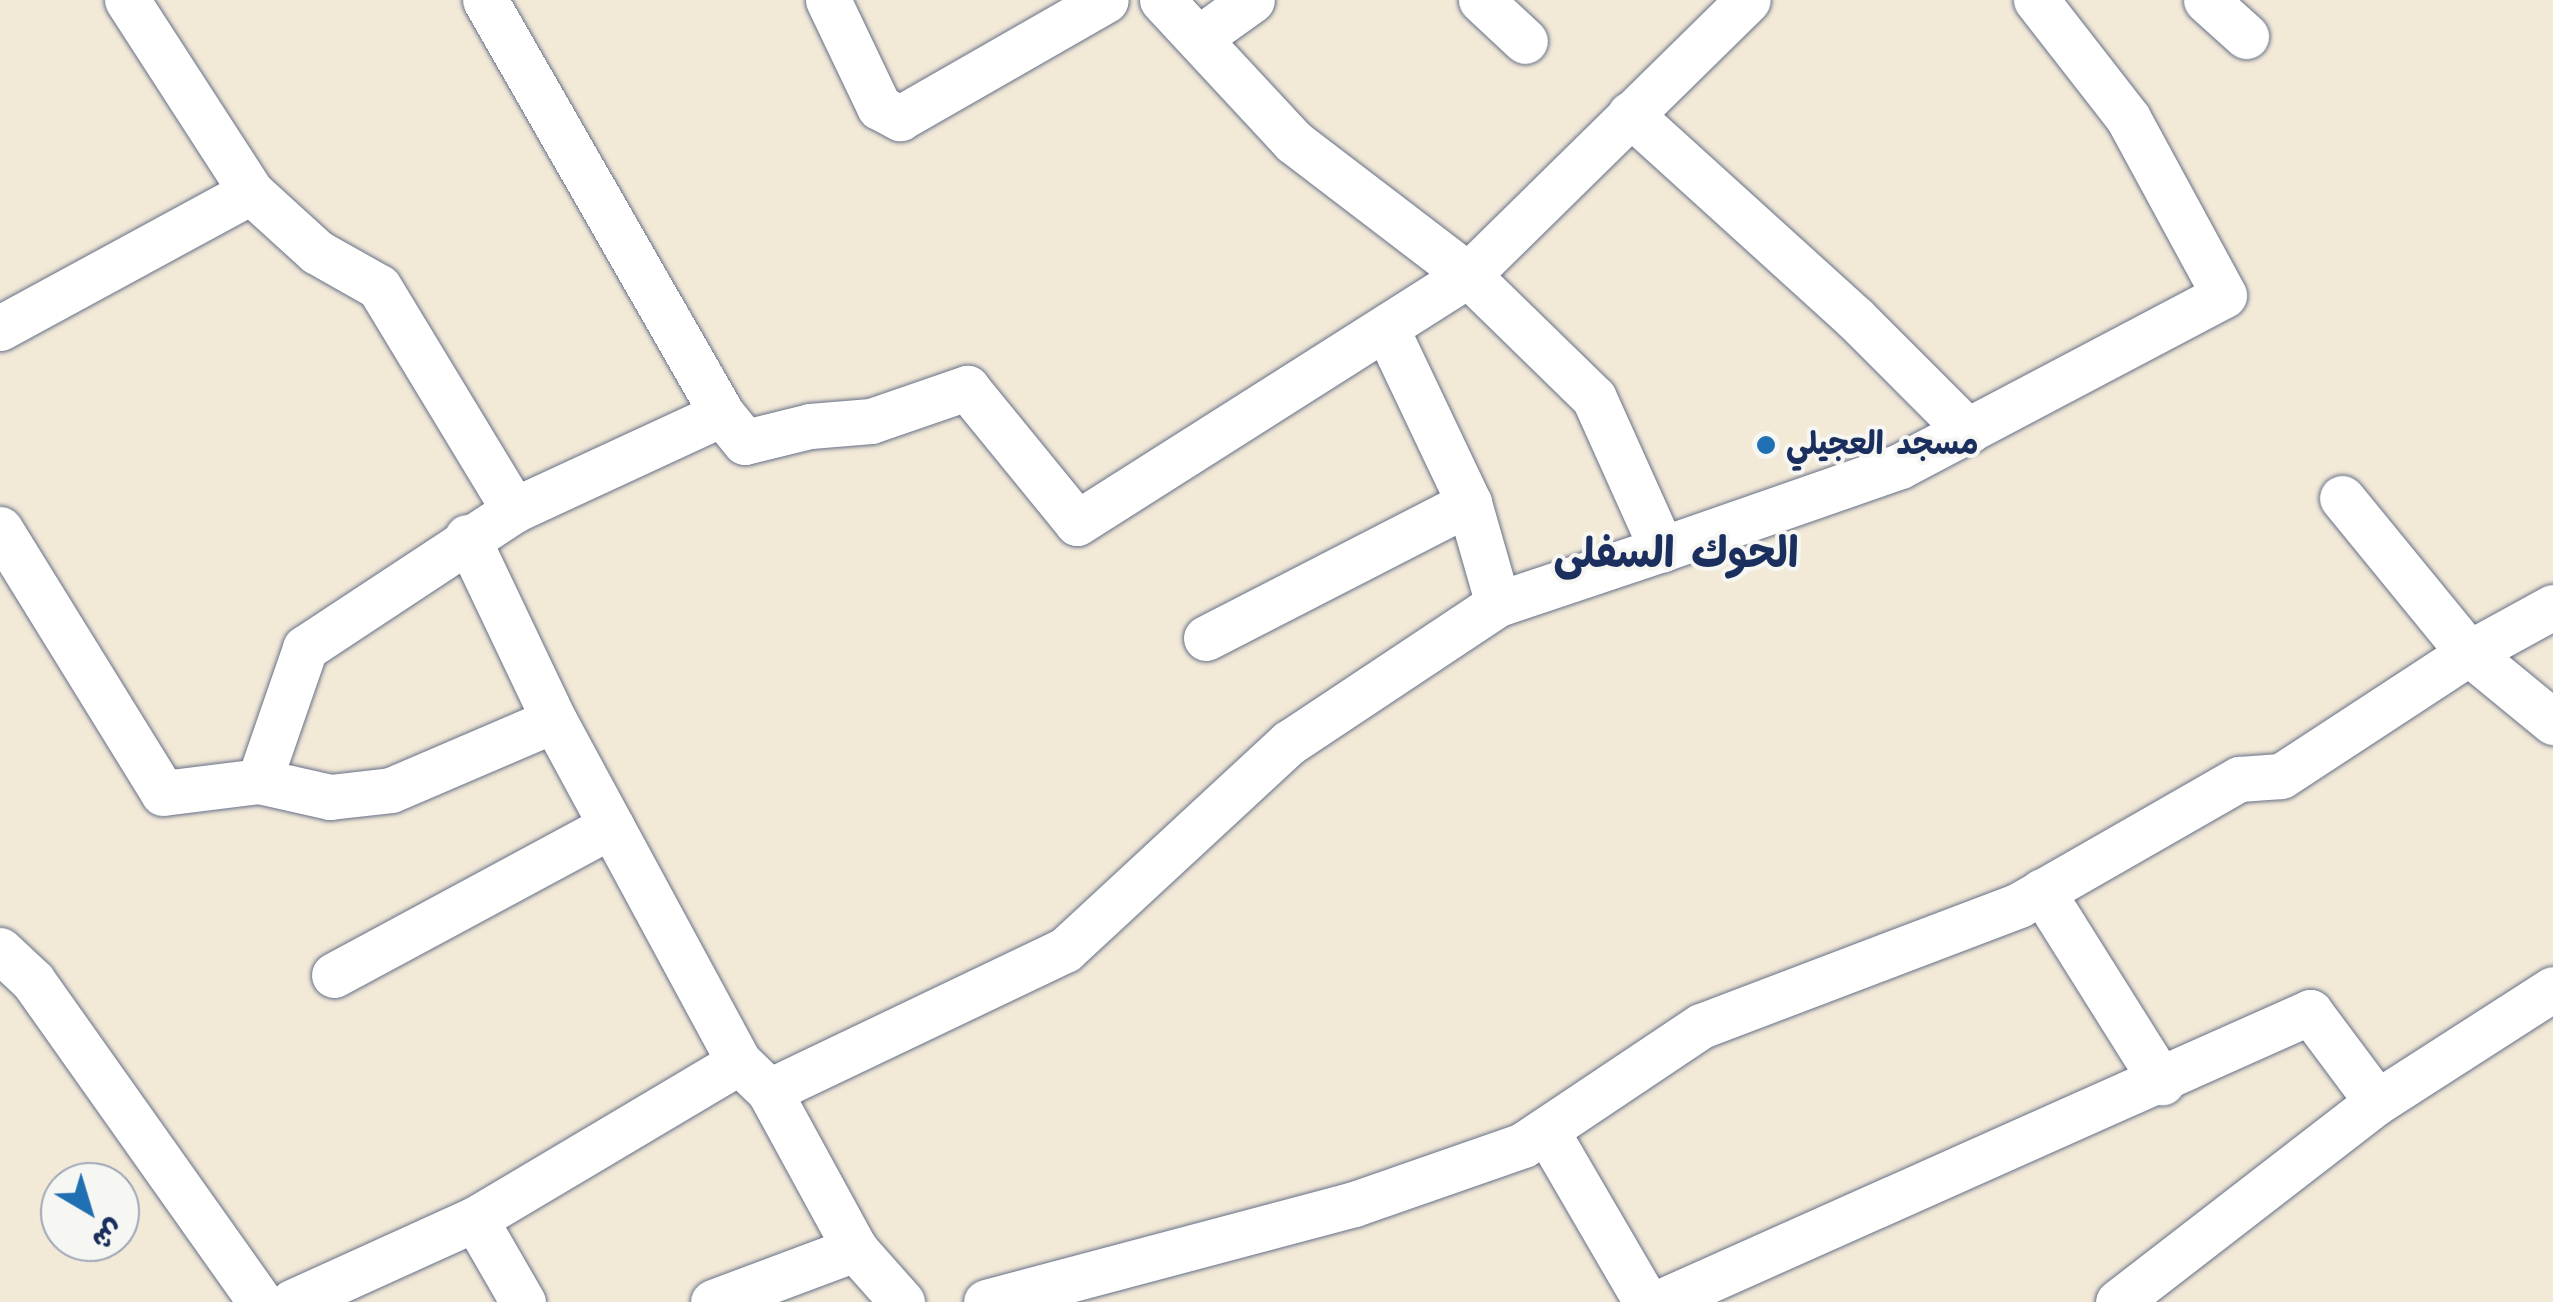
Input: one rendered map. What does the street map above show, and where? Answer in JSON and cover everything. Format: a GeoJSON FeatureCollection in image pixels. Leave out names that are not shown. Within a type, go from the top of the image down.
{"type":"FeatureCollection","features":[{"type":"Feature","properties":{"kind":"street"},"geometry":{"type":"LineString","coordinates":[[127,0],[251,192],[317,252],[379,287],[514,510]]}},
{"type":"Feature","properties":{"kind":"street"},"geometry":{"type":"LineString","coordinates":[[484,0],[722,414],[744,442],[871,421],[966,388],[1077,523],[1468,275],[1748,0]]}},
{"type":"Feature","properties":{"kind":"street"},"geometry":{"type":"LineString","coordinates":[[828,0],[879,108],[900,118],[1106,0]]}},
{"type":"Feature","properties":{"kind":"street"},"geometry":{"type":"LineString","coordinates":[[1162,0],[1294,142],[1468,275],[1594,398],[1662,550]]}},
{"type":"Feature","properties":{"kind":"street"},"geometry":{"type":"LineString","coordinates":[[1200,38],[1252,0]]}},
{"type":"Feature","properties":{"kind":"street"},"geometry":{"type":"LineString","coordinates":[[1481,0],[1525,41]]}},
{"type":"Feature","properties":{"kind":"street"},"geometry":{"type":"LineString","coordinates":[[292,1302],[475,1219],[754,1076],[1065,950],[1290,742],[1498,604],[1900,466],[2224,295],[2128,118],[2036,0]]}},
{"type":"Feature","properties":{"kind":"street"},"geometry":{"type":"LineString","coordinates":[[2206,0],[2246,36]]}},
{"type":"Feature","properties":{"kind":"street"},"geometry":{"type":"LineString","coordinates":[[1630,114],[1855,318],[1968,431]]}},
{"type":"Feature","properties":{"kind":"street"},"geometry":{"type":"LineString","coordinates":[[0,328],[251,192]]}},
{"type":"Feature","properties":{"kind":"street"},"geometry":{"type":"LineString","coordinates":[[1386,328],[1469,503],[1498,604]]}},
{"type":"Feature","properties":{"kind":"street"},"geometry":{"type":"LineString","coordinates":[[260,781],[305,648],[514,510],[722,414]]}},
{"type":"Feature","properties":{"kind":"street"},"geometry":{"type":"LineString","coordinates":[[2342,498],[2469,652],[2553,722]]}},
{"type":"Feature","properties":{"kind":"street"},"geometry":{"type":"LineString","coordinates":[[1206,638],[1469,503]]}},
{"type":"Feature","properties":{"kind":"street"},"geometry":{"type":"LineString","coordinates":[[0,528],[163,793],[260,781],[330,797],[391,790],[554,720]]}},
{"type":"Feature","properties":{"kind":"street"},"geometry":{"type":"LineString","coordinates":[[468,537],[554,720],[611,826],[855,1249],[902,1302]]}},
{"type":"Feature","properties":{"kind":"street"},"geometry":{"type":"LineString","coordinates":[[986,1302],[1354,1204],[1523,1145],[1701,1026],[2042,891],[2239,779],[2281,776],[2469,652],[2553,606]]}},
{"type":"Feature","properties":{"kind":"street"},"geometry":{"type":"LineString","coordinates":[[334,975],[611,826]]}},
{"type":"Feature","properties":{"kind":"street"},"geometry":{"type":"LineString","coordinates":[[2042,891],[2162,1082]]}},
{"type":"Feature","properties":{"kind":"street"},"geometry":{"type":"LineString","coordinates":[[0,950],[33,982],[260,1302]]}},
{"type":"Feature","properties":{"kind":"street"},"geometry":{"type":"LineString","coordinates":[[2118,1302],[2377,1102],[2553,989]]}},
{"type":"Feature","properties":{"kind":"street"},"geometry":{"type":"LineString","coordinates":[[1660,1302],[2162,1082],[2310,1012],[2377,1102]]}},
{"type":"Feature","properties":{"kind":"street"},"geometry":{"type":"LineString","coordinates":[[1546,1130],[1646,1302]]}},
{"type":"Feature","properties":{"kind":"street"},"geometry":{"type":"LineString","coordinates":[[475,1219],[524,1302]]}},
{"type":"Feature","properties":{"kind":"street"},"geometry":{"type":"LineString","coordinates":[[714,1302],[855,1249]]}},
{"type":"Feature","properties":{"kind":"place","name":"مسجد العجيلي"},"geometry":{"type":"Point","coordinates":[1766,445]}},
{"type":"Feature","properties":{"kind":"district","name":"الحوك السفلى"},"geometry":{"type":"Point","coordinates":[1676,555]}}]}
